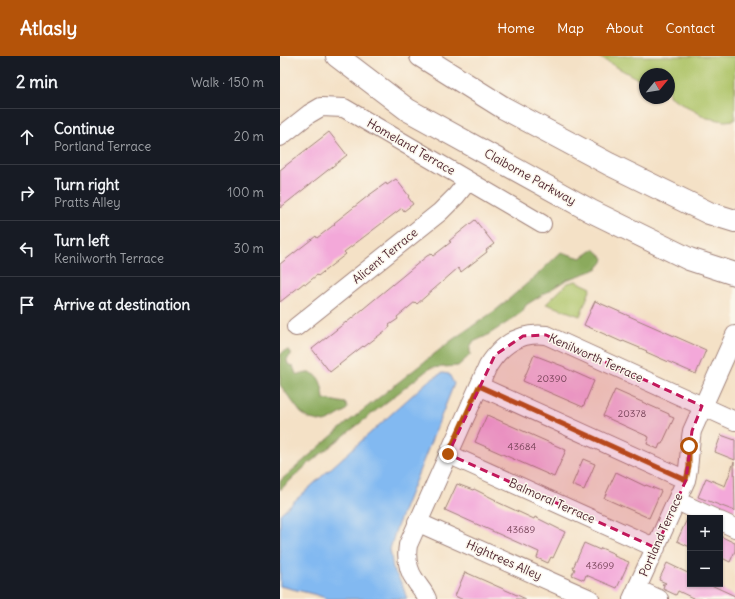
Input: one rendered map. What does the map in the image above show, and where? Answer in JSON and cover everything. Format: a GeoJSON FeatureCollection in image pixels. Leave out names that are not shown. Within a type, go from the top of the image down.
{"type":"FeatureCollection","features":[{"type":"Feature","properties":{"kind":"main road","name":"Claiborne Parkway"},"geometry":{"type":"LineString","coordinates":[[337,56],[408,110],[591,211],[689,259],[735,274]]}},
{"type":"Feature","properties":{"kind":"main road"},"geometry":{"type":"LineString","coordinates":[[421,56],[504,108],[608,164],[709,213],[735,222]]}},
{"type":"Feature","properties":{"kind":"street","name":"Homeland Terrace"},"geometry":{"type":"LineString","coordinates":[[280,137],[309,114],[322,107],[332,106],[344,108],[542,224]]}},
{"type":"Feature","properties":{"kind":"street","name":"Alicent Terrace"},"geometry":{"type":"LineString","coordinates":[[296,327],[440,212],[456,196],[468,180]]}},
{"type":"Feature","properties":{"kind":"street","name":"Kenilworth Terrace"},"geometry":{"type":"LineString","coordinates":[[427,599],[408,568],[406,557],[408,545],[488,366],[495,355],[513,341],[523,336],[534,334],[546,335],[735,421]]}},
{"type":"Feature","properties":{"kind":"street","name":"Portland Terrace"},"geometry":{"type":"LineString","coordinates":[[634,594],[686,480],[689,467],[689,446],[692,431],[735,335]]}},
{"type":"Feature","properties":{"kind":"street"},"geometry":{"type":"LineString","coordinates":[[479,386],[686,480]]}},
{"type":"Feature","properties":{"kind":"street","name":"Balmoral Terrace"},"geometry":{"type":"LineString","coordinates":[[448,454],[656,548]]}},
{"type":"Feature","properties":{"kind":"street"},"geometry":{"type":"LineString","coordinates":[[677,501],[707,515]]}},
{"type":"Feature","properties":{"kind":"street","name":"Hightrees Alley"},"geometry":{"type":"LineString","coordinates":[[417,522],[590,599]]}},
{"type":"Feature","properties":{"kind":"street"},"geometry":{"type":"LineString","coordinates":[[723,522],[735,528]]}},
{"type":"Feature","properties":{"kind":"street"},"geometry":{"type":"LineString","coordinates":[[634,594],[659,599]]}},
{"type":"Feature","properties":{"kind":"highlighted area"},"geometry":{"type":"Polygon","coordinates":[[[546,335],[702,406],[692,431],[686,480],[656,548],[448,454],[495,355],[523,336],[546,335]]]}},
{"type":"Feature","properties":{"kind":"green space"},"geometry":{"type":"Polygon","coordinates":[[[597,56],[735,56],[735,120],[725,121],[707,118],[675,99],[675,68],[639,68],[639,80],[597,56]]]}},
{"type":"Feature","properties":{"kind":"green space"},"geometry":{"type":"Polygon","coordinates":[[[594,249],[604,258],[603,262],[598,268],[566,280],[526,305],[522,312],[508,322],[486,336],[473,342],[470,347],[470,355],[458,366],[430,368],[308,464],[280,490],[280,481],[348,422],[452,340],[496,310],[561,252],[581,258],[594,249]]]}},
{"type":"Feature","properties":{"kind":"green space"},"geometry":{"type":"Polygon","coordinates":[[[576,281],[591,288],[580,316],[546,304],[568,283],[576,281]]]}},
{"type":"Feature","properties":{"kind":"green space"},"geometry":{"type":"Polygon","coordinates":[[[289,350],[291,355],[287,361],[288,364],[293,366],[296,374],[312,373],[316,375],[319,378],[324,399],[345,403],[348,408],[345,411],[324,422],[310,419],[301,413],[280,385],[280,355],[284,351],[289,350]]]}},
{"type":"Feature","properties":{"kind":"water"},"geometry":{"type":"Polygon","coordinates":[[[442,373],[449,374],[454,384],[396,529],[390,549],[393,569],[402,584],[407,599],[328,599],[280,586],[280,514],[427,382],[442,373]]]}},
{"type":"Feature","properties":{"kind":"building"},"geometry":{"type":"Polygon","coordinates":[[[329,132],[347,155],[280,208],[280,170],[329,132]]]}},
{"type":"Feature","properties":{"kind":"building"},"geometry":{"type":"Polygon","coordinates":[[[396,179],[413,204],[404,211],[402,208],[344,252],[346,254],[318,276],[317,275],[306,284],[304,283],[280,302],[280,264],[316,236],[317,238],[368,196],[386,183],[387,185],[396,179]]]}},
{"type":"Feature","properties":{"kind":"building"},"geometry":{"type":"Polygon","coordinates":[[[475,220],[494,244],[486,250],[487,252],[461,272],[458,268],[417,304],[415,302],[397,317],[398,319],[389,325],[390,327],[330,372],[312,349],[427,256],[431,254],[433,256],[451,242],[449,241],[475,220]]]}},
{"type":"Feature","properties":{"kind":"building"},"geometry":{"type":"Polygon","coordinates":[[[595,301],[706,350],[696,374],[646,352],[647,351],[623,341],[622,342],[584,325],[595,301]]]}},
{"type":"Feature","properties":{"kind":"building"},"geometry":{"type":"Polygon","coordinates":[[[534,355],[565,367],[594,381],[583,407],[523,381],[534,355]]]}},
{"type":"Feature","properties":{"kind":"building"},"geometry":{"type":"Polygon","coordinates":[[[615,390],[669,414],[669,416],[674,418],[662,444],[660,444],[658,449],[647,444],[649,437],[603,416],[615,390]]]}},
{"type":"Feature","properties":{"kind":"building"},"geometry":{"type":"Polygon","coordinates":[[[487,415],[566,450],[554,477],[475,442],[487,415]]]}},
{"type":"Feature","properties":{"kind":"building"},"geometry":{"type":"Polygon","coordinates":[[[721,435],[735,440],[735,460],[715,452],[721,435]]]}},
{"type":"Feature","properties":{"kind":"building"},"geometry":{"type":"Polygon","coordinates":[[[583,459],[595,464],[584,490],[572,485],[583,459]]]}},
{"type":"Feature","properties":{"kind":"building"},"geometry":{"type":"Polygon","coordinates":[[[734,462],[735,511],[698,497],[706,478],[725,486],[734,462]]]}},
{"type":"Feature","properties":{"kind":"building"},"geometry":{"type":"Polygon","coordinates":[[[616,472],[645,486],[646,485],[661,491],[649,518],[604,498],[616,472]]]}},
{"type":"Feature","properties":{"kind":"building"},"geometry":{"type":"Polygon","coordinates":[[[457,484],[473,490],[474,489],[496,500],[495,501],[534,519],[535,517],[565,532],[553,558],[551,557],[548,563],[537,558],[539,552],[445,510],[457,484]]]}},
{"type":"Feature","properties":{"kind":"building"},"geometry":{"type":"Polygon","coordinates":[[[687,519],[687,546],[677,541],[687,519]]]}},
{"type":"Feature","properties":{"kind":"building"},"geometry":{"type":"Polygon","coordinates":[[[723,537],[735,543],[735,551],[730,562],[723,558],[723,537]]]}},
{"type":"Feature","properties":{"kind":"building"},"geometry":{"type":"Polygon","coordinates":[[[584,543],[600,550],[601,548],[615,554],[614,556],[629,562],[617,588],[586,575],[584,580],[572,575],[575,569],[573,568],[584,543]]]}},
{"type":"Feature","properties":{"kind":"building"},"geometry":{"type":"Polygon","coordinates":[[[667,563],[687,573],[687,587],[716,587],[735,596],[735,599],[695,599],[678,591],[676,595],[663,589],[664,585],[662,584],[666,583],[659,580],[667,563]]]}},
{"type":"Feature","properties":{"kind":"building"},"geometry":{"type":"Polygon","coordinates":[[[465,572],[526,599],[461,599],[455,596],[465,572]]]}},
{"type":"Feature","properties":{"kind":"route"},"geometry":{"type":"LineString","coordinates":[[448,454],[479,386],[686,480],[689,467],[689,446]]}}]}
